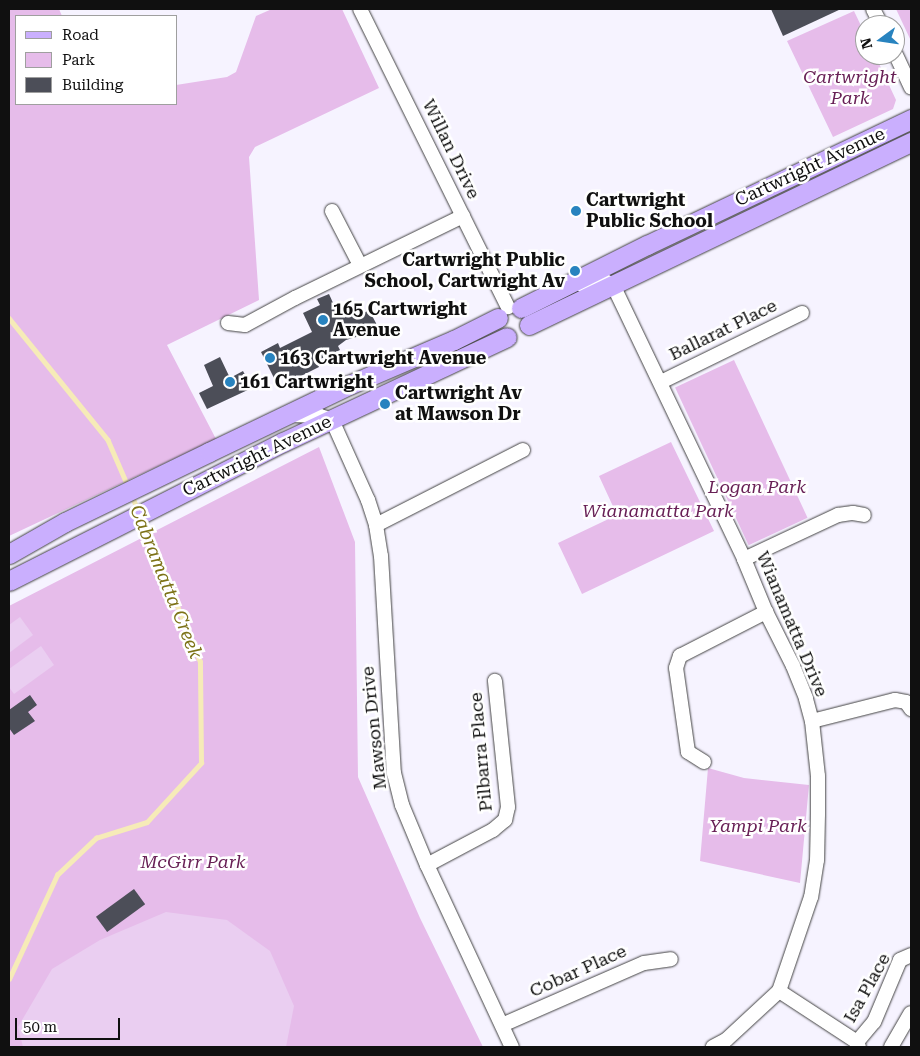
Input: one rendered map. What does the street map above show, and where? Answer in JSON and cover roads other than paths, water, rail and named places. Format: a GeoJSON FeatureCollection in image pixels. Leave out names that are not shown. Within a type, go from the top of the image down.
{"type":"FeatureCollection","features":[{"type":"Feature","properties":{"kind":"street","name":"Willan Drive"},"geometry":{"type":"LineString","coordinates":[[360,9],[514,315]]}},
{"type":"Feature","properties":{"kind":"street"},"geometry":{"type":"LineString","coordinates":[[901,65],[911,87]]}},
{"type":"Feature","properties":{"kind":"street","name":"Cartwright Avenue"},"geometry":{"type":"LineString","coordinates":[[514,315],[647,245],[911,119]]}},
{"type":"Feature","properties":{"kind":"street","name":"Cartwright Avenue"},"geometry":{"type":"LineString","coordinates":[[9,554],[65,522],[349,385],[514,315],[613,285],[911,142]]}},
{"type":"Feature","properties":{"kind":"street"},"geometry":{"type":"LineString","coordinates":[[332,211],[360,265]]}},
{"type":"Feature","properties":{"kind":"street"},"geometry":{"type":"LineString","coordinates":[[228,323],[245,325],[360,265],[463,216]]}},
{"type":"Feature","properties":{"kind":"street"},"geometry":{"type":"LineString","coordinates":[[568,285],[577,287],[602,279],[613,285]]}},
{"type":"Feature","properties":{"kind":"street","name":"Wianamatta Drive"},"geometry":{"type":"LineString","coordinates":[[613,285],[661,382],[744,559],[766,612],[793,666],[806,699],[812,721],[818,776],[817,860],[812,897],[778,991],[758,1013],[726,1040],[713,1047]]}},
{"type":"Feature","properties":{"kind":"street","name":"Ballarat Place"},"geometry":{"type":"LineString","coordinates":[[661,382],[802,313]]}},
{"type":"Feature","properties":{"kind":"street","name":"Cartwright Avenue"},"geometry":{"type":"LineString","coordinates":[[9,581],[219,474],[507,337],[521,336],[514,315]]}},
{"type":"Feature","properties":{"kind":"street"},"geometry":{"type":"LineString","coordinates":[[291,414],[320,416],[332,420],[349,385]]}},
{"type":"Feature","properties":{"kind":"street","name":"Mawson Drive"},"geometry":{"type":"LineString","coordinates":[[332,420],[368,500],[376,525],[380,556],[394,773],[402,805],[427,865],[512,1047]]}},
{"type":"Feature","properties":{"kind":"street"},"geometry":{"type":"LineString","coordinates":[[376,525],[522,450]]}},
{"type":"Feature","properties":{"kind":"street"},"geometry":{"type":"LineString","coordinates":[[744,559],[838,515],[853,513],[864,515]]}},
{"type":"Feature","properties":{"kind":"street"},"geometry":{"type":"LineString","coordinates":[[704,762],[688,752],[676,668],[680,656],[766,612]]}},
{"type":"Feature","properties":{"kind":"street","name":"Pilbarra Place"},"geometry":{"type":"LineString","coordinates":[[427,865],[493,830],[505,820],[508,807],[494,681]]}},
{"type":"Feature","properties":{"kind":"street"},"geometry":{"type":"LineString","coordinates":[[812,721],[895,700],[906,702],[911,709]]}},
{"type":"Feature","properties":{"kind":"street","name":"Isa Place"},"geometry":{"type":"LineString","coordinates":[[778,991],[858,1044],[874,1022],[900,960],[911,955]]}},
{"type":"Feature","properties":{"kind":"street","name":"Cobar Place"},"geometry":{"type":"LineString","coordinates":[[502,1025],[644,963],[671,959]]}},
{"type":"Feature","properties":{"kind":"street"},"geometry":{"type":"LineString","coordinates":[[891,1047],[911,1012]]}},
{"type":"Feature","properties":{"kind":"waterway","name":"Cabramatta Creek"},"geometry":{"type":"LineString","coordinates":[[9,318],[108,440],[128,486]]}},
{"type":"Feature","properties":{"kind":"waterway","name":"Cabramatta Creek"},"geometry":{"type":"LineString","coordinates":[[132,495],[138,511]]}},
{"type":"Feature","properties":{"kind":"waterway","name":"Cabramatta Creek"},"geometry":{"type":"LineString","coordinates":[[9,979],[57,875],[96,838],[147,822],[201,763],[200,662],[141,518]]}},
{"type":"Feature","properties":{"kind":"place","name":"Cartwright Public School"},"geometry":{"type":"Point","coordinates":[576,211]}},
{"type":"Feature","properties":{"kind":"place","name":"Cartwright Public School, Cartwright Av"},"geometry":{"type":"Point","coordinates":[575,271]}},
{"type":"Feature","properties":{"kind":"place","name":"165 Cartwright Avenue"},"geometry":{"type":"Point","coordinates":[323,320]}},
{"type":"Feature","properties":{"kind":"place","name":"163 Cartwright Avenue"},"geometry":{"type":"Point","coordinates":[270,358]}},
{"type":"Feature","properties":{"kind":"place","name":"161 Cartwright"},"geometry":{"type":"Point","coordinates":[230,382]}},
{"type":"Feature","properties":{"kind":"place","name":"Cartwright Av at Mawson Dr"},"geometry":{"type":"Point","coordinates":[385,404]}},
{"type":"Feature","properties":{"kind":"park label","name":"Cartwright Park"},"geometry":{"type":"Point","coordinates":[850,88]}},
{"type":"Feature","properties":{"kind":"park label","name":"Logan Park"},"geometry":{"type":"Point","coordinates":[757,487]}},
{"type":"Feature","properties":{"kind":"park label","name":"Wianamatta Park"},"geometry":{"type":"Point","coordinates":[658,511]}},
{"type":"Feature","properties":{"kind":"park label","name":"Yampi Park"},"geometry":{"type":"Point","coordinates":[758,826]}},
{"type":"Feature","properties":{"kind":"park label","name":"McGirr Park"},"geometry":{"type":"Point","coordinates":[193,862]}}]}
